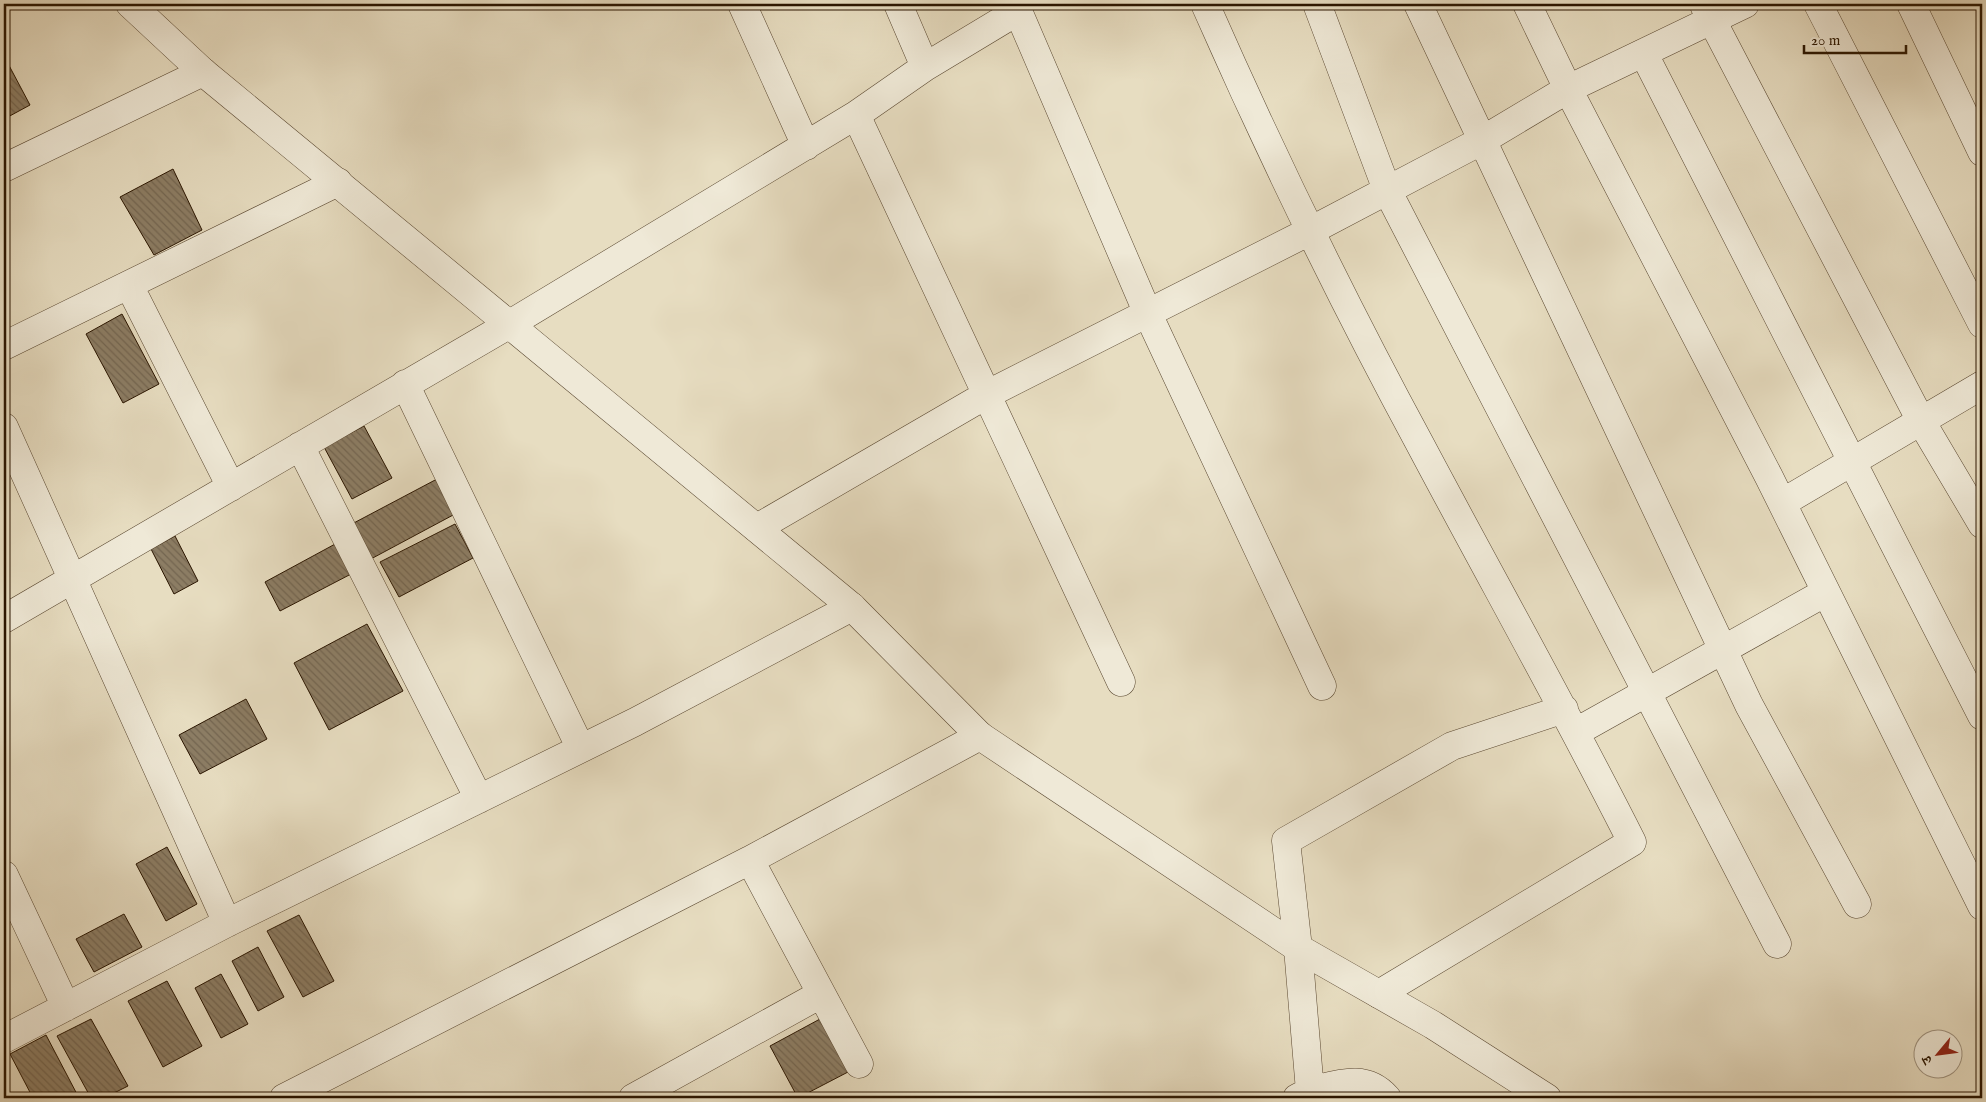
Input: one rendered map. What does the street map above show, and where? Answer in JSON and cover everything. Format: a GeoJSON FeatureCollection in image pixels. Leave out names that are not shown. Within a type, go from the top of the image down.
{"type":"FeatureCollection","features":[{"type":"Feature","properties":{"kind":"street"},"geometry":{"type":"LineString","coordinates":[[130,4],[203,72],[852,607],[980,736],[1298,948],[1434,1025],[1547,1098]]}},
{"type":"Feature","properties":{"kind":"street"},"geometry":{"type":"LineString","coordinates":[[742,4],[806,146]]}},
{"type":"Feature","properties":{"kind":"street"},"geometry":{"type":"LineString","coordinates":[[898,4],[925,67]]}},
{"type":"Feature","properties":{"kind":"street"},"geometry":{"type":"LineString","coordinates":[[1205,4],[1310,231],[1420,444],[1570,720],[1632,842],[1379,994]]}},
{"type":"Feature","properties":{"kind":"street"},"geometry":{"type":"LineString","coordinates":[[1317,4],[1386,190],[1777,944]]}},
{"type":"Feature","properties":{"kind":"street"},"geometry":{"type":"LineString","coordinates":[[1418,4],[1481,141],[1749,705],[1857,904]]}},
{"type":"Feature","properties":{"kind":"street"},"geometry":{"type":"LineString","coordinates":[[1527,4],[1568,90],[1782,503],[1982,906]]}},
{"type":"Feature","properties":{"kind":"street"},"geometry":{"type":"LineString","coordinates":[[757,528],[986,395],[1310,231],[1481,141],[1568,90],[1644,54],[1708,12],[1745,4]]}},
{"type":"Feature","properties":{"kind":"street"},"geometry":{"type":"LineString","coordinates":[[1818,4],[1982,324]]}},
{"type":"Feature","properties":{"kind":"street"},"geometry":{"type":"LineString","coordinates":[[1911,4],[1982,152]]}},
{"type":"Feature","properties":{"kind":"street"},"geometry":{"type":"LineString","coordinates":[[4,619],[510,324],[806,146],[856,115],[1016,7],[1148,314],[1322,686]]}},
{"type":"Feature","properties":{"kind":"street"},"geometry":{"type":"LineString","coordinates":[[1708,12],[1921,421],[1982,524]]}},
{"type":"Feature","properties":{"kind":"street"},"geometry":{"type":"LineString","coordinates":[[1644,54],[1982,716]]}},
{"type":"Feature","properties":{"kind":"street"},"geometry":{"type":"LineString","coordinates":[[4,168],[203,72]]}},
{"type":"Feature","properties":{"kind":"street"},"geometry":{"type":"LineString","coordinates":[[856,115],[1121,682]]}},
{"type":"Feature","properties":{"kind":"street"},"geometry":{"type":"LineString","coordinates":[[4,346],[338,182]]}},
{"type":"Feature","properties":{"kind":"street"},"geometry":{"type":"LineString","coordinates":[[128,285],[231,487]]}},
{"type":"Feature","properties":{"kind":"street"},"geometry":{"type":"LineString","coordinates":[[405,384],[580,747]]}},
{"type":"Feature","properties":{"kind":"street"},"geometry":{"type":"LineString","coordinates":[[1782,503],[1982,384]]}},
{"type":"Feature","properties":{"kind":"street"},"geometry":{"type":"LineString","coordinates":[[4,427],[227,923]]}},
{"type":"Feature","properties":{"kind":"street"},"geometry":{"type":"LineString","coordinates":[[300,446],[479,799]]}},
{"type":"Feature","properties":{"kind":"street"},"geometry":{"type":"LineString","coordinates":[[1387,1098],[1380,1090],[1354,1081],[1304,1095],[1298,948],[1286,842],[1452,746],[1570,720],[1646,694],[1826,592]]}},
{"type":"Feature","properties":{"kind":"street"},"geometry":{"type":"LineString","coordinates":[[4,1039],[227,923],[580,747],[635,722],[852,607]]}},
{"type":"Feature","properties":{"kind":"street"},"geometry":{"type":"LineString","coordinates":[[284,1098],[750,860],[980,736]]}},
{"type":"Feature","properties":{"kind":"street"},"geometry":{"type":"LineString","coordinates":[[750,860],[859,1064]]}},
{"type":"Feature","properties":{"kind":"street"},"geometry":{"type":"LineString","coordinates":[[4,875],[66,1007]]}},
{"type":"Feature","properties":{"kind":"street"},"geometry":{"type":"LineString","coordinates":[[633,1098],[821,994]]}},
{"type":"Feature","properties":{"kind":"building"},"geometry":{"type":"Polygon","coordinates":[[[4,56],[30,105],[6,118],[4,113],[4,56]]]}},
{"type":"Feature","properties":{"kind":"building"},"geometry":{"type":"Polygon","coordinates":[[[173,169],[202,230],[154,255],[120,197],[173,169]]]}},
{"type":"Feature","properties":{"kind":"building"},"geometry":{"type":"Polygon","coordinates":[[[122,314],[159,384],[123,403],[86,334],[122,314]]]}},
{"type":"Feature","properties":{"kind":"building"},"geometry":{"type":"Polygon","coordinates":[[[364,426],[392,478],[352,499],[324,447],[364,426]]]}},
{"type":"Feature","properties":{"kind":"building"},"geometry":{"type":"Polygon","coordinates":[[[437,479],[455,514],[369,560],[350,525],[437,479]]]}},
{"type":"Feature","properties":{"kind":"building"},"geometry":{"type":"Polygon","coordinates":[[[455,524],[473,558],[399,597],[380,562],[455,524]]]}},
{"type":"Feature","properties":{"kind":"building"},"geometry":{"type":"Polygon","coordinates":[[[175,536],[198,581],[174,594],[151,549],[175,536]]]}},
{"type":"Feature","properties":{"kind":"building"},"geometry":{"type":"Polygon","coordinates":[[[337,543],[353,573],[280,611],[265,582],[337,543]]]}},
{"type":"Feature","properties":{"kind":"building"},"geometry":{"type":"Polygon","coordinates":[[[367,624],[403,691],[329,730],[294,663],[367,624]]]}},
{"type":"Feature","properties":{"kind":"building"},"geometry":{"type":"Polygon","coordinates":[[[246,699],[267,739],[200,774],[179,735],[246,699]]]}},
{"type":"Feature","properties":{"kind":"building"},"geometry":{"type":"Polygon","coordinates":[[[167,847],[197,904],[166,921],[136,864],[167,847]]]}},
{"type":"Feature","properties":{"kind":"building"},"geometry":{"type":"Polygon","coordinates":[[[124,914],[142,947],[94,972],[76,939],[124,914]]]}},
{"type":"Feature","properties":{"kind":"building"},"geometry":{"type":"Polygon","coordinates":[[[299,915],[334,981],[303,997],[267,931],[299,915]]]}},
{"type":"Feature","properties":{"kind":"building"},"geometry":{"type":"Polygon","coordinates":[[[258,947],[284,997],[258,1011],[232,961],[258,947]]]}},
{"type":"Feature","properties":{"kind":"building"},"geometry":{"type":"Polygon","coordinates":[[[221,974],[248,1024],[221,1038],[195,988],[221,974]]]}},
{"type":"Feature","properties":{"kind":"building"},"geometry":{"type":"Polygon","coordinates":[[[167,981],[202,1046],[163,1067],[128,1001],[167,981]]]}},
{"type":"Feature","properties":{"kind":"building"},"geometry":{"type":"Polygon","coordinates":[[[91,1019],[128,1086],[104,1098],[91,1098],[57,1036],[91,1019]]]}},
{"type":"Feature","properties":{"kind":"building"},"geometry":{"type":"Polygon","coordinates":[[[820,1019],[848,1072],[798,1098],[770,1046],[820,1019]]]}},
{"type":"Feature","properties":{"kind":"building"},"geometry":{"type":"Polygon","coordinates":[[[46,1035],[79,1098],[33,1098],[10,1054],[46,1035]]]}}]}
